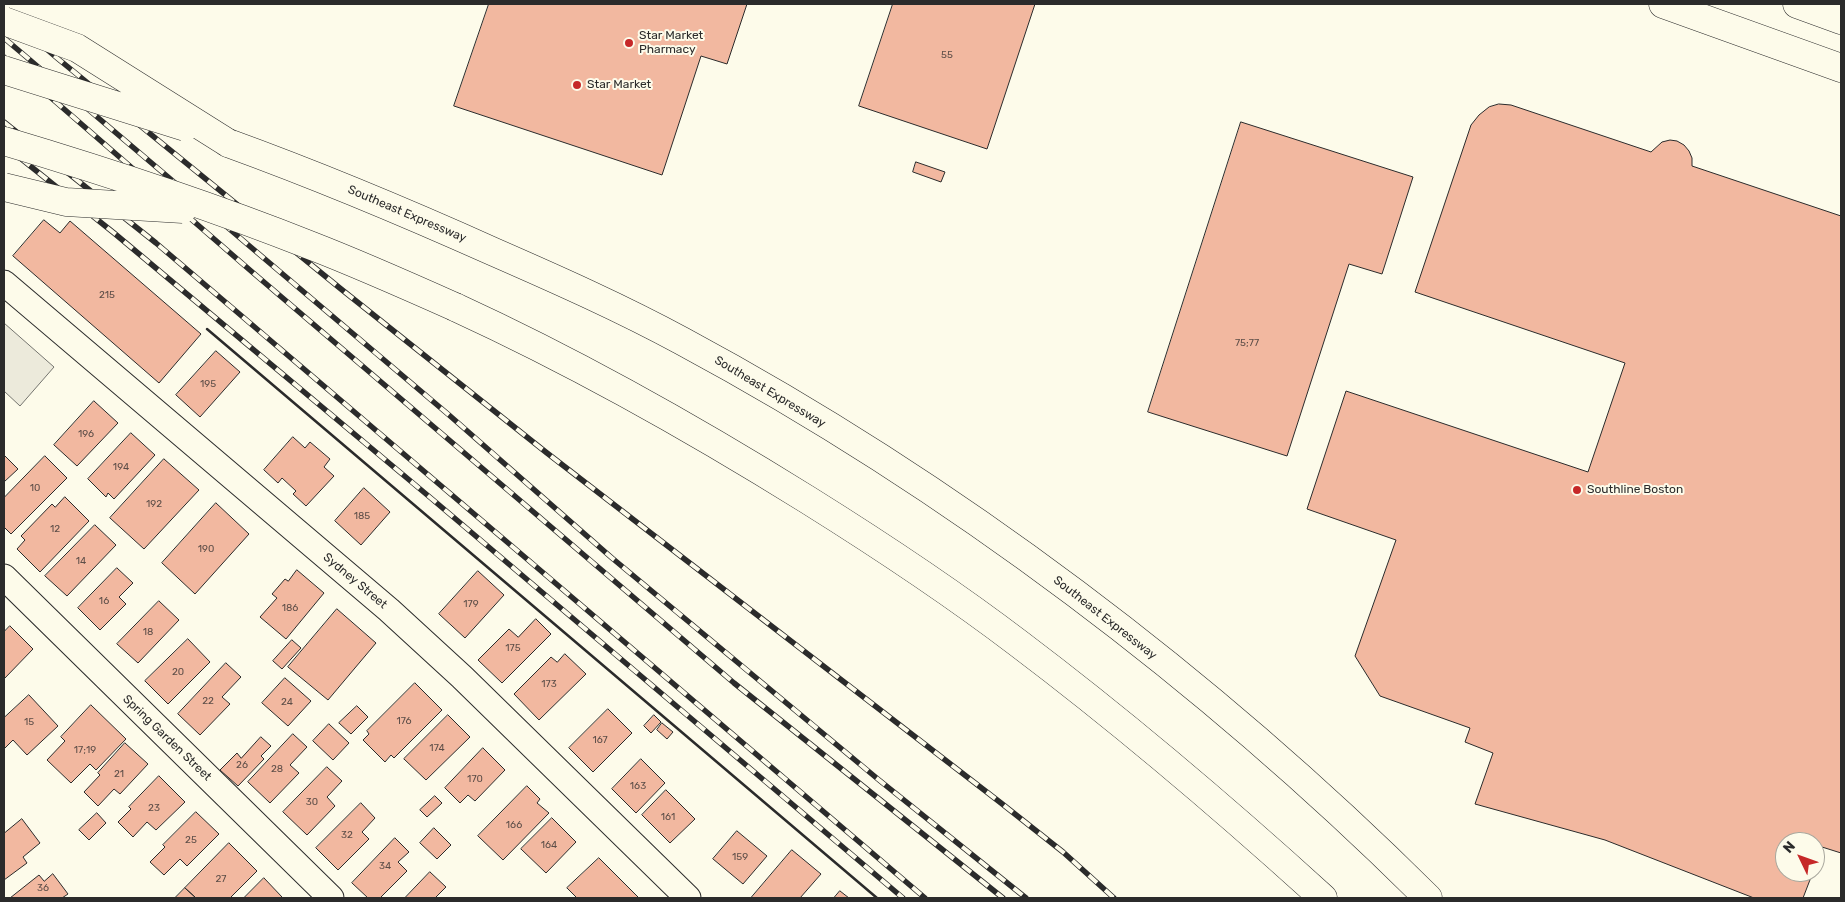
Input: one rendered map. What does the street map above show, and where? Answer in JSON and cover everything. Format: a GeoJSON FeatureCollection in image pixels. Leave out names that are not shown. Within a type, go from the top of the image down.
{"type":"FeatureCollection","features":[{"type":"Feature","properties":{"kind":"main road"},"geometry":{"type":"LineString","coordinates":[[1663,4],[1841,68]]}},
{"type":"Feature","properties":{"kind":"main road"},"geometry":{"type":"LineString","coordinates":[[1797,4],[1841,20]]}},
{"type":"Feature","properties":{"kind":"main road"},"geometry":{"type":"LineString","coordinates":[[4,21],[77,48],[228,143]]}},
{"type":"Feature","properties":{"kind":"main road","name":"Southeast Expressway"},"geometry":{"type":"LineString","coordinates":[[4,70],[162,120],[319,176],[497,253],[637,317],[724,364],[854,442],[974,521],[1103,615],[1220,710],[1309,786],[1428,898]]}},
{"type":"Feature","properties":{"kind":"main road"},"geometry":{"type":"LineString","coordinates":[[4,141],[122,177],[312,246],[504,330],[598,378],[689,428],[816,505],[908,565],[1017,642],[1149,746],[1230,814],[1323,898]]}},
{"type":"Feature","properties":{"kind":"main road"},"geometry":{"type":"LineString","coordinates":[[4,187],[66,202],[218,211]]}},
{"type":"Feature","properties":{"kind":"street","name":"Sydney Street"},"geometry":{"type":"LineString","coordinates":[[4,283],[418,636],[688,898]]}},
{"type":"Feature","properties":{"kind":"street","name":"Spring Garden Street"},"geometry":{"type":"LineString","coordinates":[[4,577],[331,898]]}},
{"type":"Feature","properties":{"kind":"shaded area"},"geometry":{"type":"Polygon","coordinates":[[[4,323],[54,367],[20,406],[4,391],[4,323]]]}},
{"type":"Feature","properties":{"kind":"building","name":"Star Market"},"geometry":{"type":"Polygon","coordinates":[[[489,4],[747,4],[727,64],[701,56],[662,175],[454,106],[489,4]]]}},
{"type":"Feature","properties":{"kind":"building"},"geometry":{"type":"Polygon","coordinates":[[[893,4],[1035,4],[987,149],[859,106],[893,4]]]}},
{"type":"Feature","properties":{"kind":"building","name":"Southline Boston"},"geometry":{"type":"Polygon","coordinates":[[[1499,104],[1511,105],[1651,152],[1662,142],[1677,141],[1689,151],[1692,158],[1692,166],[1841,216],[1841,853],[1825,848],[1825,832],[1775,832],[1775,882],[1809,882],[1803,898],[1754,898],[1605,840],[1475,804],[1493,753],[1465,742],[1470,728],[1380,696],[1355,656],[1396,540],[1307,509],[1346,391],[1588,472],[1625,363],[1415,292],[1471,125],[1489,107],[1499,104]]]}},
{"type":"Feature","properties":{"kind":"building"},"geometry":{"type":"Polygon","coordinates":[[[1241,122],[1413,177],[1382,274],[1349,264],[1287,456],[1148,412],[1241,122]]]}},
{"type":"Feature","properties":{"kind":"building"},"geometry":{"type":"Polygon","coordinates":[[[916,162],[945,172],[941,182],[913,172],[916,162]]]}},
{"type":"Feature","properties":{"kind":"building"},"geometry":{"type":"Polygon","coordinates":[[[44,220],[60,233],[70,221],[201,334],[159,383],[13,256],[44,220]]]}},
{"type":"Feature","properties":{"kind":"building"},"geometry":{"type":"Polygon","coordinates":[[[216,351],[240,372],[200,417],[176,395],[216,351]]]}},
{"type":"Feature","properties":{"kind":"building"},"geometry":{"type":"Polygon","coordinates":[[[94,401],[118,423],[77,466],[54,445],[94,401]]]}},
{"type":"Feature","properties":{"kind":"building"},"geometry":{"type":"Polygon","coordinates":[[[131,433],[155,455],[114,499],[108,493],[106,497],[88,479],[131,433]]]}},
{"type":"Feature","properties":{"kind":"building"},"geometry":{"type":"Polygon","coordinates":[[[293,437],[305,448],[310,442],[330,459],[324,467],[334,476],[306,506],[293,494],[296,491],[282,478],[278,483],[264,470],[293,437]]]}},
{"type":"Feature","properties":{"kind":"building"},"geometry":{"type":"Polygon","coordinates":[[[4,455],[18,469],[4,482],[4,455]]]}},
{"type":"Feature","properties":{"kind":"building"},"geometry":{"type":"Polygon","coordinates":[[[45,456],[67,478],[11,534],[4,527],[4,498],[45,456]]]}},
{"type":"Feature","properties":{"kind":"building"},"geometry":{"type":"Polygon","coordinates":[[[164,459],[199,490],[144,549],[110,518],[164,459]]]}},
{"type":"Feature","properties":{"kind":"building"},"geometry":{"type":"Polygon","coordinates":[[[364,488],[390,512],[361,545],[335,521],[364,488]]]}},
{"type":"Feature","properties":{"kind":"building"},"geometry":{"type":"Polygon","coordinates":[[[65,497],[89,521],[40,572],[17,549],[25,540],[21,536],[52,504],[55,507],[65,497]]]}},
{"type":"Feature","properties":{"kind":"building"},"geometry":{"type":"Polygon","coordinates":[[[216,503],[249,534],[195,594],[162,563],[216,503]]]}},
{"type":"Feature","properties":{"kind":"building"},"geometry":{"type":"Polygon","coordinates":[[[95,525],[116,545],[67,596],[45,576],[95,525]]]}},
{"type":"Feature","properties":{"kind":"building"},"geometry":{"type":"Polygon","coordinates":[[[117,568],[133,583],[119,597],[126,604],[100,630],[78,608],[117,568]]]}},
{"type":"Feature","properties":{"kind":"building"},"geometry":{"type":"Polygon","coordinates":[[[297,570],[324,593],[286,639],[260,617],[277,598],[272,594],[285,579],[288,581],[297,570]]]}},
{"type":"Feature","properties":{"kind":"building"},"geometry":{"type":"Polygon","coordinates":[[[478,571],[504,595],[465,638],[439,614],[478,571]]]}},
{"type":"Feature","properties":{"kind":"building"},"geometry":{"type":"Polygon","coordinates":[[[159,601],[179,620],[138,663],[117,644],[159,601]]]}},
{"type":"Feature","properties":{"kind":"building"},"geometry":{"type":"Polygon","coordinates":[[[337,609],[376,643],[328,700],[288,667],[337,609]]]}},
{"type":"Feature","properties":{"kind":"building"},"geometry":{"type":"Polygon","coordinates":[[[536,619],[551,634],[502,683],[478,660],[509,629],[518,637],[536,619]]]}},
{"type":"Feature","properties":{"kind":"building"},"geometry":{"type":"Polygon","coordinates":[[[10,626],[33,649],[4,679],[4,632],[10,626]]]}},
{"type":"Feature","properties":{"kind":"building"},"geometry":{"type":"Polygon","coordinates":[[[188,639],[210,662],[168,704],[145,681],[188,639]]]}},
{"type":"Feature","properties":{"kind":"building"},"geometry":{"type":"Polygon","coordinates":[[[292,640],[301,648],[282,669],[273,661],[292,640]]]}},
{"type":"Feature","properties":{"kind":"building"},"geometry":{"type":"Polygon","coordinates":[[[565,654],[586,674],[539,720],[514,694],[551,657],[557,662],[565,654]]]}},
{"type":"Feature","properties":{"kind":"building"},"geometry":{"type":"Polygon","coordinates":[[[226,663],[241,677],[222,697],[230,704],[200,735],[178,714],[226,663]]]}},
{"type":"Feature","properties":{"kind":"building"},"geometry":{"type":"Polygon","coordinates":[[[285,678],[311,701],[288,726],[262,703],[285,678]]]}},
{"type":"Feature","properties":{"kind":"building"},"geometry":{"type":"Polygon","coordinates":[[[415,683],[442,710],[394,758],[391,755],[385,762],[363,740],[369,734],[367,731],[415,683]]]}},
{"type":"Feature","properties":{"kind":"building"},"geometry":{"type":"Polygon","coordinates":[[[29,695],[58,726],[27,755],[13,740],[4,749],[4,718],[29,695]]]}},
{"type":"Feature","properties":{"kind":"building"},"geometry":{"type":"Polygon","coordinates":[[[91,705],[126,739],[96,770],[90,764],[71,783],[47,760],[65,741],[61,737],[91,705]]]}},
{"type":"Feature","properties":{"kind":"building"},"geometry":{"type":"Polygon","coordinates":[[[357,706],[368,717],[351,734],[339,723],[357,706]]]}},
{"type":"Feature","properties":{"kind":"building"},"geometry":{"type":"Polygon","coordinates":[[[608,709],[632,733],[593,772],[569,748],[608,709]]]}},
{"type":"Feature","properties":{"kind":"building"},"geometry":{"type":"Polygon","coordinates":[[[448,715],[470,737],[426,780],[404,759],[448,715]]]}},
{"type":"Feature","properties":{"kind":"building"},"geometry":{"type":"Polygon","coordinates":[[[654,715],[661,722],[651,733],[644,726],[654,715]]]}},
{"type":"Feature","properties":{"kind":"building"},"geometry":{"type":"Polygon","coordinates":[[[662,723],[673,732],[667,739],[657,730],[662,723]]]}},
{"type":"Feature","properties":{"kind":"building"},"geometry":{"type":"Polygon","coordinates":[[[329,724],[349,743],[333,760],[313,741],[329,724]]]}},
{"type":"Feature","properties":{"kind":"building"},"geometry":{"type":"Polygon","coordinates":[[[293,734],[307,747],[290,765],[299,773],[270,803],[248,782],[293,734]]]}},
{"type":"Feature","properties":{"kind":"building"},"geometry":{"type":"Polygon","coordinates":[[[261,737],[271,746],[261,756],[264,759],[238,786],[220,770],[237,753],[241,758],[261,737]]]}},
{"type":"Feature","properties":{"kind":"building"},"geometry":{"type":"Polygon","coordinates":[[[125,743],[148,764],[120,794],[114,789],[98,806],[84,792],[125,743]]]}},
{"type":"Feature","properties":{"kind":"building"},"geometry":{"type":"Polygon","coordinates":[[[483,748],[505,770],[475,801],[468,795],[460,803],[445,788],[483,748]]]}},
{"type":"Feature","properties":{"kind":"building"},"geometry":{"type":"Polygon","coordinates":[[[641,759],[665,783],[636,813],[612,789],[641,759]]]}},
{"type":"Feature","properties":{"kind":"building"},"geometry":{"type":"Polygon","coordinates":[[[327,767],[342,781],[327,797],[335,806],[307,835],[283,812],[327,767]]]}},
{"type":"Feature","properties":{"kind":"building"},"geometry":{"type":"Polygon","coordinates":[[[159,776],[185,802],[156,830],[147,822],[133,837],[118,822],[131,809],[129,807],[159,776]]]}},
{"type":"Feature","properties":{"kind":"building"},"geometry":{"type":"Polygon","coordinates":[[[527,786],[540,799],[537,803],[549,813],[503,860],[478,836],[527,786]]]}},
{"type":"Feature","properties":{"kind":"building"},"geometry":{"type":"Polygon","coordinates":[[[666,790],[695,819],[670,843],[642,815],[666,790]]]}},
{"type":"Feature","properties":{"kind":"building"},"geometry":{"type":"Polygon","coordinates":[[[435,796],[442,803],[427,817],[420,810],[435,796]]]}},
{"type":"Feature","properties":{"kind":"building"},"geometry":{"type":"Polygon","coordinates":[[[361,803],[375,818],[362,832],[369,839],[338,870],[316,848],[361,803]]]}},
{"type":"Feature","properties":{"kind":"building"},"geometry":{"type":"Polygon","coordinates":[[[196,812],[219,834],[187,866],[180,859],[164,875],[150,862],[165,847],[163,845],[196,812]]]}},
{"type":"Feature","properties":{"kind":"building"},"geometry":{"type":"Polygon","coordinates":[[[97,813],[106,823],[89,840],[79,830],[97,813]]]}},
{"type":"Feature","properties":{"kind":"building"},"geometry":{"type":"Polygon","coordinates":[[[552,818],[576,842],[546,873],[521,849],[552,818]]]}},
{"type":"Feature","properties":{"kind":"building"},"geometry":{"type":"Polygon","coordinates":[[[22,819],[40,843],[23,857],[27,863],[4,880],[4,831],[22,819]]]}},
{"type":"Feature","properties":{"kind":"building"},"geometry":{"type":"Polygon","coordinates":[[[434,828],[451,845],[437,859],[420,843],[434,828]]]}},
{"type":"Feature","properties":{"kind":"building"},"geometry":{"type":"Polygon","coordinates":[[[737,831],[767,856],[743,884],[713,859],[737,831]]]}},
{"type":"Feature","properties":{"kind":"building"},"geometry":{"type":"Polygon","coordinates":[[[395,838],[409,852],[398,862],[407,871],[380,898],[368,898],[352,883],[395,838]]]}},
{"type":"Feature","properties":{"kind":"building"},"geometry":{"type":"Polygon","coordinates":[[[229,843],[257,871],[230,898],[196,898],[185,888],[229,843]]]}},
{"type":"Feature","properties":{"kind":"building"},"geometry":{"type":"Polygon","coordinates":[[[792,850],[821,874],[800,898],[751,898],[792,850]]]}},
{"type":"Feature","properties":{"kind":"building"},"geometry":{"type":"Polygon","coordinates":[[[599,858],[639,898],[577,898],[567,888],[599,858]]]}},
{"type":"Feature","properties":{"kind":"building"},"geometry":{"type":"Polygon","coordinates":[[[430,872],[446,887],[435,898],[405,898],[430,872]]]}},
{"type":"Feature","properties":{"kind":"building"},"geometry":{"type":"Polygon","coordinates":[[[53,874],[68,894],[62,898],[10,898],[39,875],[44,881],[53,874]]]}},
{"type":"Feature","properties":{"kind":"building"},"geometry":{"type":"Polygon","coordinates":[[[264,878],[282,897],[244,898],[264,878]]]}},
{"type":"Feature","properties":{"kind":"building"},"geometry":{"type":"Polygon","coordinates":[[[185,888],[196,898],[175,898],[185,888]]]}},
{"type":"Feature","properties":{"kind":"building"},"geometry":{"type":"Polygon","coordinates":[[[840,891],[849,898],[834,898],[840,891]]]}},
{"type":"Feature","properties":{"kind":"railway"},"geometry":{"type":"LineString","coordinates":[[4,13],[341,289],[547,453],[1001,803],[1063,852],[1114,898]]}},
{"type":"Feature","properties":{"kind":"railway"},"geometry":{"type":"LineString","coordinates":[[4,38],[449,415],[612,558],[879,780],[1026,898]]}},
{"type":"Feature","properties":{"kind":"railway"},"geometry":{"type":"LineString","coordinates":[[4,57],[251,271],[734,683],[1003,898]]}},
{"type":"Feature","properties":{"kind":"railway"},"geometry":{"type":"LineString","coordinates":[[4,122],[156,243],[925,898]]}},
{"type":"Feature","properties":{"kind":"railway"},"geometry":{"type":"LineString","coordinates":[[4,145],[114,233],[432,499],[903,898]]}},
{"type":"Feature","properties":{"kind":"wall"},"geometry":{"type":"LineString","coordinates":[[207,329],[877,898]]}},
{"type":"Feature","properties":{"kind":"place","name":"Star Market Pharmacy"},"geometry":{"type":"Point","coordinates":[629,43]}},
{"type":"Feature","properties":{"kind":"place","name":"Star Market"},"geometry":{"type":"Point","coordinates":[577,85]}},
{"type":"Feature","properties":{"kind":"place","name":"Southline Boston"},"geometry":{"type":"Point","coordinates":[1577,490]}}]}
